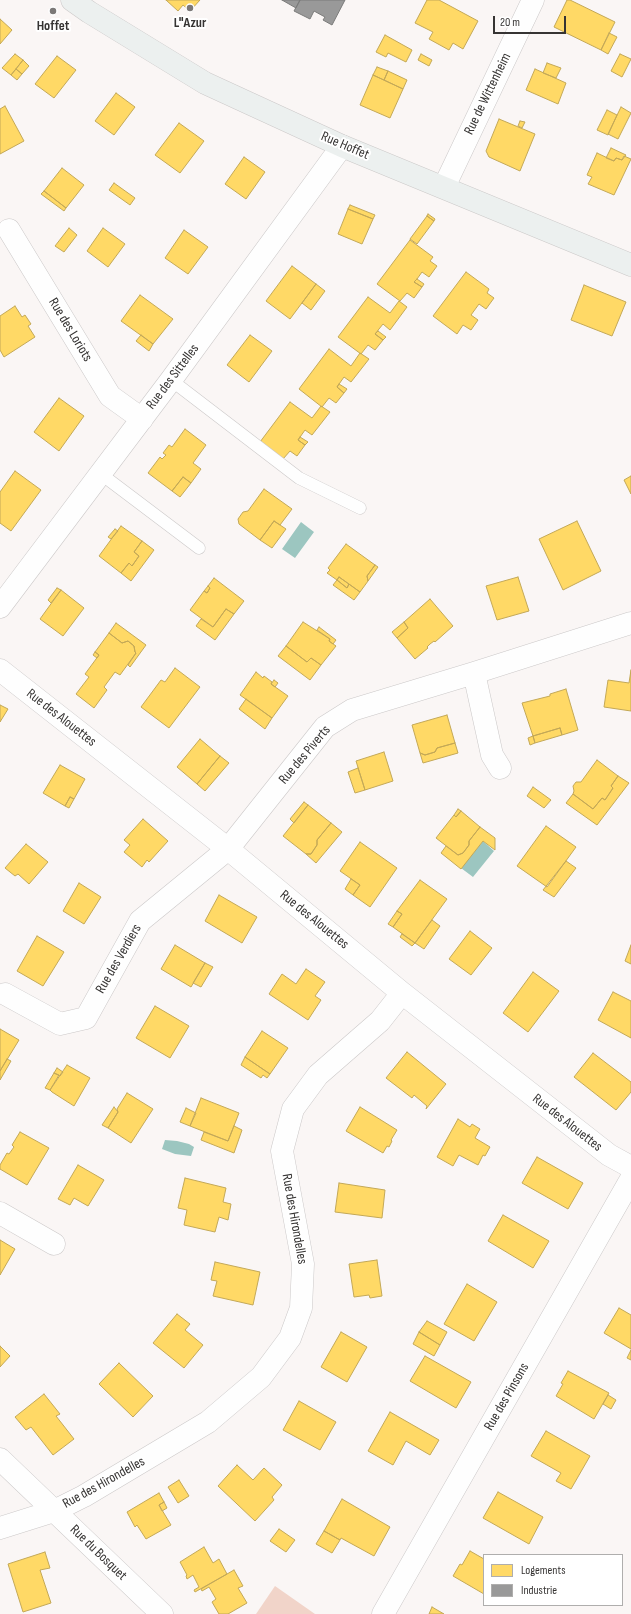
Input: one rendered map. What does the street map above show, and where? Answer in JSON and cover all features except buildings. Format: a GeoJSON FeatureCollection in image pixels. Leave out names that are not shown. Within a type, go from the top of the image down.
{"type":"FeatureCollection","features":[{"type":"Feature","properties":{"kind":"main road","name":"Rue Hoffet"},"geometry":{"type":"LineString","coordinates":[[72,0],[205,83],[342,146],[631,266]]}},
{"type":"Feature","properties":{"kind":"street","name":"Rue de Wittenheim"},"geometry":{"type":"LineString","coordinates":[[444,188],[533,0]]}},
{"type":"Feature","properties":{"kind":"street","name":"Rue des Sittelles"},"geometry":{"type":"LineString","coordinates":[[0,607],[171,380],[342,146]]}},
{"type":"Feature","properties":{"kind":"street","name":"Rue des Loriots"},"geometry":{"type":"LineString","coordinates":[[9,230],[110,396],[142,419]]}},
{"type":"Feature","properties":{"kind":"street","name":"Rue des Piverts"},"geometry":{"type":"LineString","coordinates":[[228,849],[325,727],[352,710],[631,623]]}},
{"type":"Feature","properties":{"kind":"street","name":"Rue des Alouettes"},"geometry":{"type":"LineString","coordinates":[[0,670],[228,849],[402,993],[609,1155],[631,1167]]}},
{"type":"Feature","properties":{"kind":"street"},"geometry":{"type":"LineString","coordinates":[[474,673],[492,755],[500,768]]}},
{"type":"Feature","properties":{"kind":"street","name":"Rue des Verdiers"},"geometry":{"type":"LineString","coordinates":[[5,994],[60,1024],[86,1018],[140,921],[228,849]]}},
{"type":"Feature","properties":{"kind":"street","name":"Rue des Hirondelles"},"geometry":{"type":"LineString","coordinates":[[0,1528],[54,1511],[84,1496],[208,1422],[261,1377],[290,1338],[300,1308],[303,1264],[282,1151],[294,1109],[318,1076],[380,1021],[402,993]]}},
{"type":"Feature","properties":{"kind":"street","name":"Rue des Pinsons"},"geometry":{"type":"LineString","coordinates":[[383,1614],[631,1179]]}},
{"type":"Feature","properties":{"kind":"street"},"geometry":{"type":"LineString","coordinates":[[0,1213],[54,1244]]}},
{"type":"Feature","properties":{"kind":"street","name":"Rue du Bosquet"},"geometry":{"type":"LineString","coordinates":[[0,1460],[162,1614]]}},
{"type":"Feature","properties":{"kind":"lane"},"geometry":{"type":"LineString","coordinates":[[171,380],[299,478],[360,508]]}},
{"type":"Feature","properties":{"kind":"lane"},"geometry":{"type":"LineString","coordinates":[[101,474],[199,548]]}},
{"type":"Feature","properties":{"kind":"shaded area"},"geometry":{"type":"Polygon","coordinates":[[[275,1586],[315,1614],[256,1614],[275,1586]]]}},
{"type":"Feature","properties":{"kind":"water"},"geometry":{"type":"Polygon","coordinates":[[[301,522],[314,532],[295,558],[282,549],[301,522]]]}},
{"type":"Feature","properties":{"kind":"water"},"geometry":{"type":"Polygon","coordinates":[[[483,841],[494,851],[473,877],[461,868],[483,841]]]}},
{"type":"Feature","properties":{"kind":"water"},"geometry":{"type":"Polygon","coordinates":[[[165,1140],[177,1141],[194,1147],[191,1156],[175,1154],[162,1149],[165,1140]]]}},
{"type":"Feature","properties":{"kind":"place","name":"L\"Azur"},"geometry":{"type":"Point","coordinates":[190,8]}},
{"type":"Feature","properties":{"kind":"place","name":"Hoffet"},"geometry":{"type":"Point","coordinates":[53,11]}}]}
